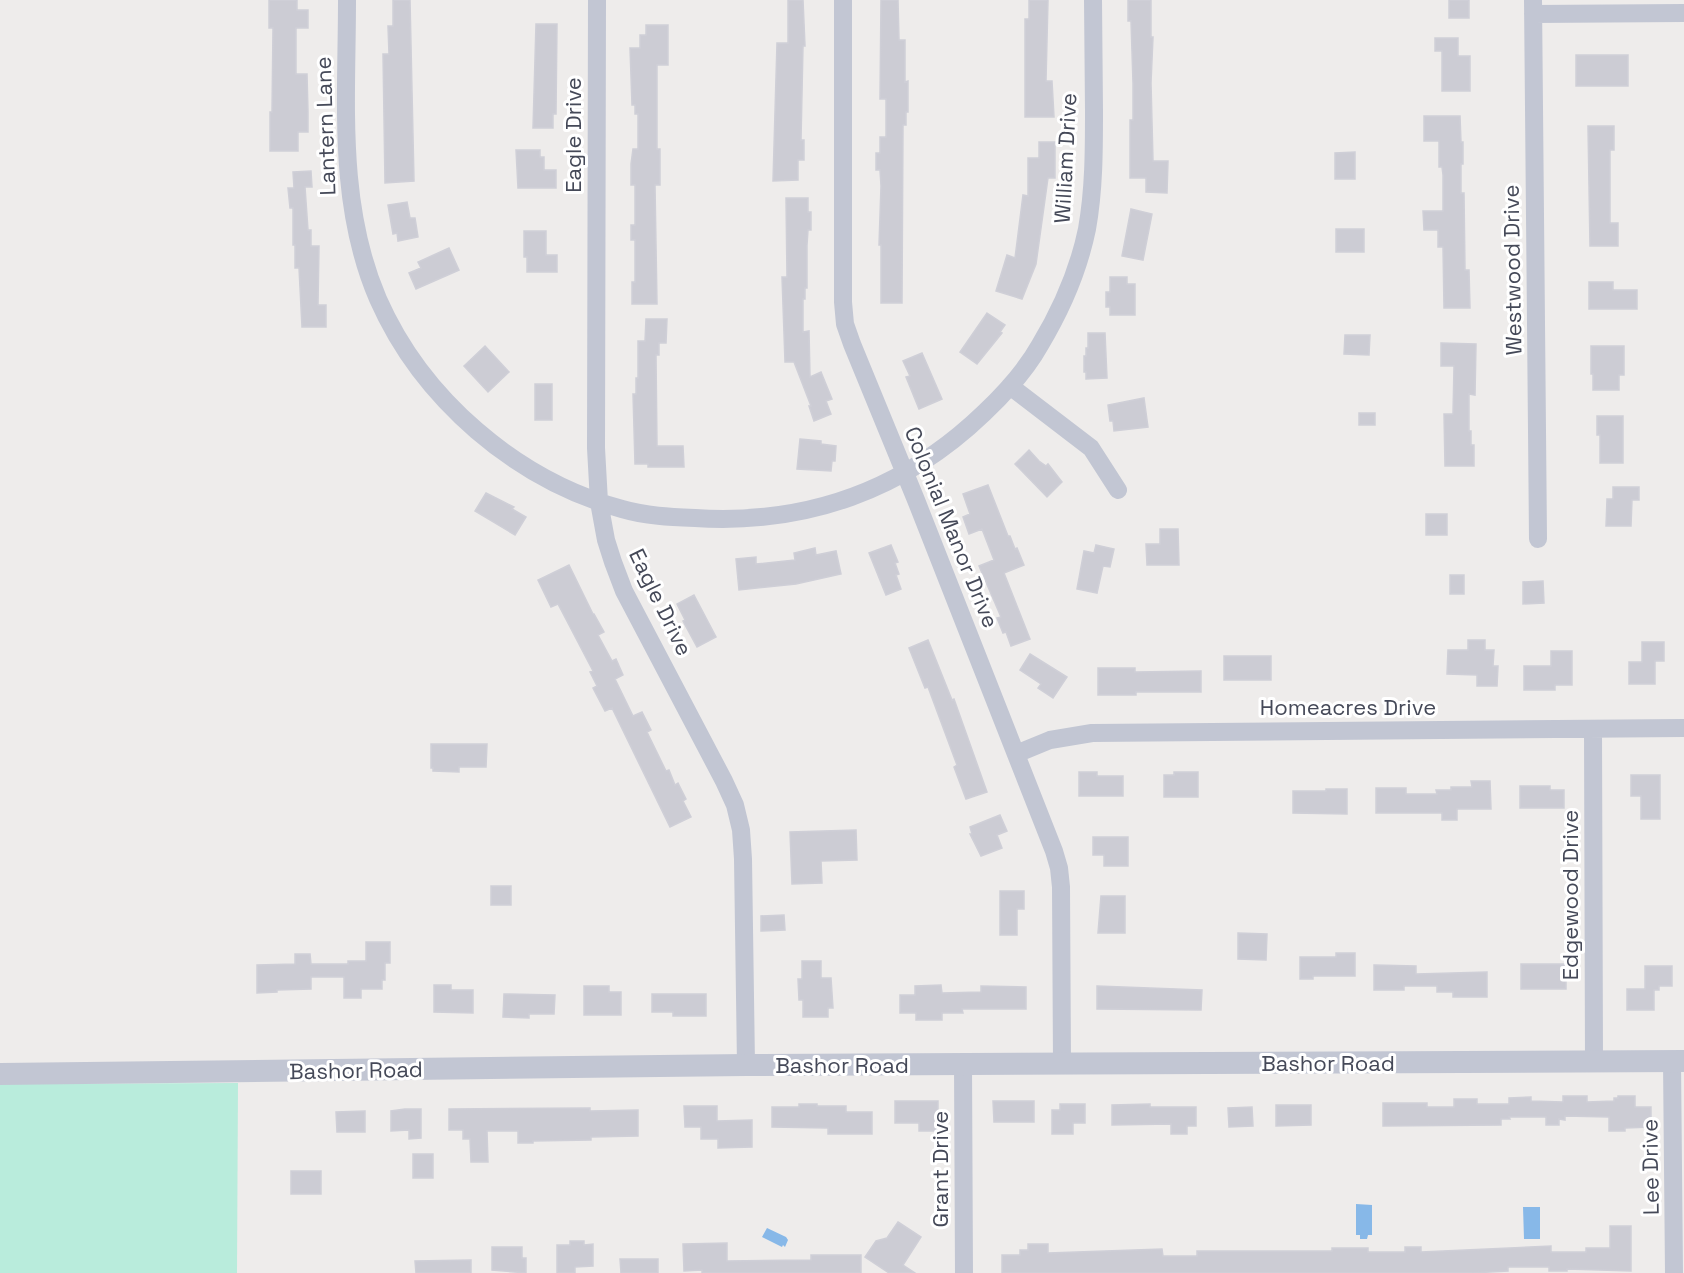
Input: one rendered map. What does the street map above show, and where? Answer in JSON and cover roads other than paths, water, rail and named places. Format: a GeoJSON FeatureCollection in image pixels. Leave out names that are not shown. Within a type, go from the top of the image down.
{"type":"FeatureCollection","features":[{"type":"Feature","properties":{"kind":"street","name":"Lantern Lane"},"geometry":{"type":"LineString","coordinates":[[347,0],[348,183],[353,218],[378,299],[404,348],[429,382],[476,430],[523,465],[559,486],[598,502]]}},
{"type":"Feature","properties":{"kind":"street","name":"Eagle Drive"},"geometry":{"type":"LineString","coordinates":[[597,0],[596,448],[598,502],[606,540],[624,591],[708,749],[735,805],[741,830],[746,1065]]}},
{"type":"Feature","properties":{"kind":"street","name":"Colonial Manor Drive"},"geometry":{"type":"LineString","coordinates":[[843,0],[843,302],[845,324],[1051,842],[1059,868],[1062,907],[1062,1064]]}},
{"type":"Feature","properties":{"kind":"street","name":"William Drive"},"geometry":{"type":"LineString","coordinates":[[598,502],[655,516],[707,519],[752,518],[799,512],[839,502],[876,489],[941,450],[964,432],[1010,386],[1039,347],[1060,307],[1086,231],[1094,160],[1093,0]]}},
{"type":"Feature","properties":{"kind":"street"},"geometry":{"type":"LineString","coordinates":[[1533,7],[1684,13]]}},
{"type":"Feature","properties":{"kind":"street","name":"Westwood Drive"},"geometry":{"type":"LineString","coordinates":[[1533,7],[1538,539]]}},
{"type":"Feature","properties":{"kind":"street"},"geometry":{"type":"LineString","coordinates":[[1010,386],[1091,447],[1118,490]]}},
{"type":"Feature","properties":{"kind":"street","name":"Homeacres Drive"},"geometry":{"type":"LineString","coordinates":[[1016,754],[1050,740],[1092,733],[1684,728]]}},
{"type":"Feature","properties":{"kind":"street","name":"Edgewood Drive"},"geometry":{"type":"LineString","coordinates":[[1593,729],[1594,1061]]}},
{"type":"Feature","properties":{"kind":"street","name":"Bashor Road"},"geometry":{"type":"LineString","coordinates":[[0,1074],[746,1065],[1678,1061]]}},
{"type":"Feature","properties":{"kind":"street","name":"Lee Drive"},"geometry":{"type":"LineString","coordinates":[[1674,1273],[1678,1061]]}},
{"type":"Feature","properties":{"kind":"street","name":"Grant Drive"},"geometry":{"type":"LineString","coordinates":[[963,1064],[964,1273]]}},
{"type":"Feature","properties":{"kind":"water"},"geometry":{"type":"Polygon","coordinates":[[[1356,1204],[1372,1205],[1372,1235],[1368,1235],[1367,1239],[1360,1239],[1360,1235],[1356,1235],[1356,1204]]]}},
{"type":"Feature","properties":{"kind":"water"},"geometry":{"type":"Polygon","coordinates":[[[1523,1207],[1540,1207],[1540,1239],[1524,1239],[1523,1207]]]}},
{"type":"Feature","properties":{"kind":"water"},"geometry":{"type":"Polygon","coordinates":[[[767,1228],[786,1237],[788,1240],[785,1247],[762,1237],[767,1228]]]}}]}
